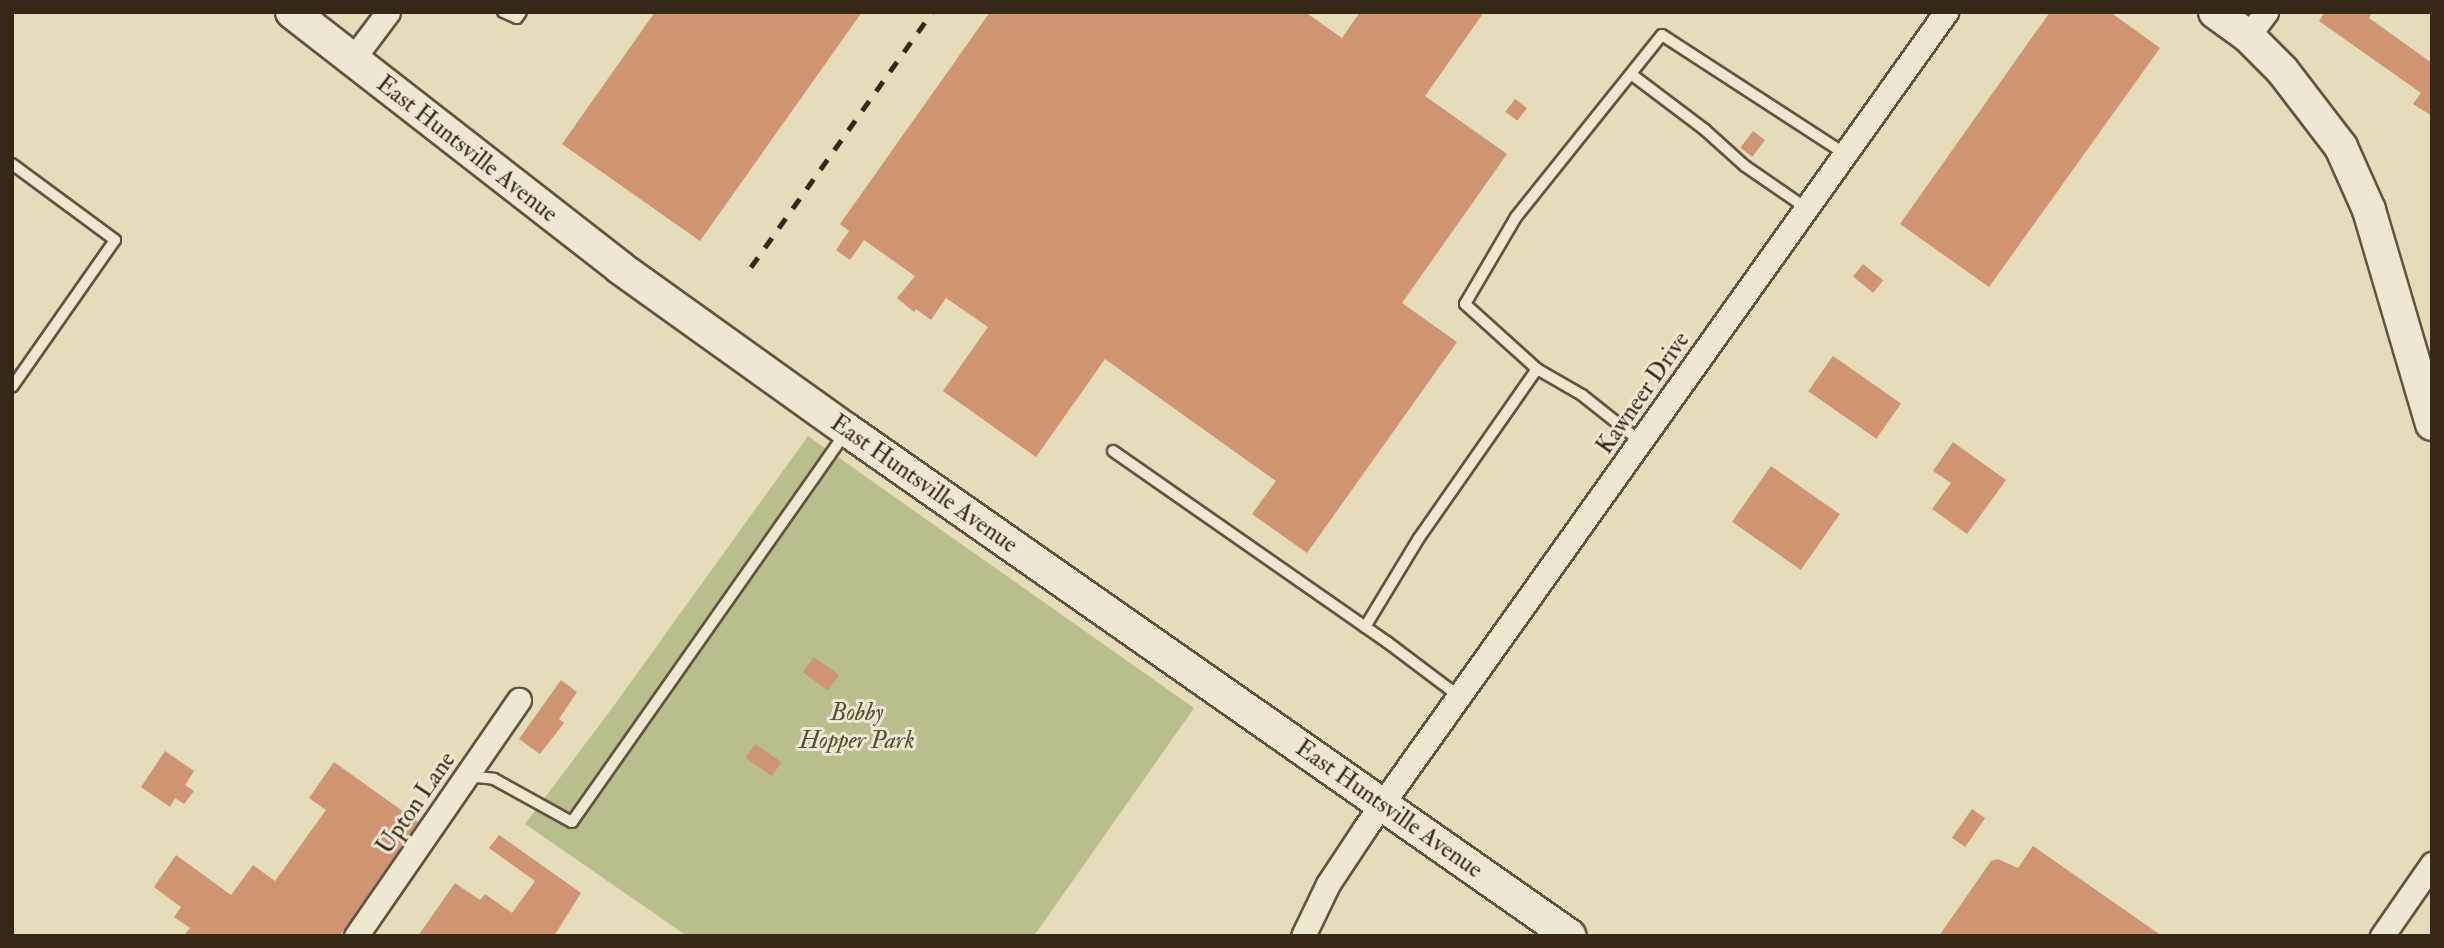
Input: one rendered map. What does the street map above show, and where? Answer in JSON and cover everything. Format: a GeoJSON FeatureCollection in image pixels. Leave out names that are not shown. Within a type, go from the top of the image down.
{"type":"FeatureCollection","features":[{"type":"Feature","properties":{"kind":"main road","name":"East Huntsville Avenue"},"geometry":{"type":"LineString","coordinates":[[292,12],[619,267],[847,430],[1570,936]]}},
{"type":"Feature","properties":{"kind":"main road"},"geometry":{"type":"LineString","coordinates":[[2215,12],[2257,24],[2282,70],[2341,147],[2369,210],[2432,424]]}},
{"type":"Feature","properties":{"kind":"street"},"geometry":{"type":"LineString","coordinates":[[352,60],[388,12]]}},
{"type":"Feature","properties":{"kind":"street","name":"Kawneer Drive"},"geometry":{"type":"LineString","coordinates":[[1303,936],[1328,884],[1946,12]]}},
{"type":"Feature","properties":{"kind":"street","name":"Upton Lane"},"geometry":{"type":"LineString","coordinates":[[356,936],[519,700]]}},
{"type":"Feature","properties":{"kind":"street"},"geometry":{"type":"LineString","coordinates":[[2382,936],[2432,864]]}},
{"type":"Feature","properties":{"kind":"lane"},"geometry":{"type":"LineString","coordinates":[[503,12],[517,18],[521,12]]}},
{"type":"Feature","properties":{"kind":"lane"},"geometry":{"type":"LineString","coordinates":[[1641,442],[1582,395],[1537,369],[1465,304],[1516,217],[1662,35],[1845,154]]}},
{"type":"Feature","properties":{"kind":"lane"},"geometry":{"type":"LineString","coordinates":[[1631,74],[1705,130],[1745,166],[1806,208]]}},
{"type":"Feature","properties":{"kind":"lane"},"geometry":{"type":"LineString","coordinates":[[12,164],[115,240],[12,387]]}},
{"type":"Feature","properties":{"kind":"lane"},"geometry":{"type":"LineString","coordinates":[[1365,627],[1419,538],[1537,369]]}},
{"type":"Feature","properties":{"kind":"lane"},"geometry":{"type":"LineString","coordinates":[[467,776],[494,779],[572,822],[847,430]]}},
{"type":"Feature","properties":{"kind":"lane"},"geometry":{"type":"LineString","coordinates":[[1113,451],[1365,627],[1460,697]]}},
{"type":"Feature","properties":{"kind":"green space","name":"Bobby Hopper Park"},"geometry":{"type":"Polygon","coordinates":[[[808,436],[1194,708],[1034,936],[687,936],[525,824],[808,436]]]}},
{"type":"Feature","properties":{"kind":"building"},"geometry":{"type":"Polygon","coordinates":[[[655,12],[862,12],[700,241],[562,144],[655,12]]]}},
{"type":"Feature","properties":{"kind":"building"},"geometry":{"type":"Polygon","coordinates":[[[990,12],[1305,12],[1342,38],[1360,12],[1484,12],[1425,96],[1507,154],[1402,303],[1457,342],[1307,553],[1252,514],[1276,481],[1105,359],[1036,457],[943,391],[988,327],[946,298],[931,320],[916,309],[914,312],[897,298],[915,276],[864,240],[850,260],[836,250],[849,231],[840,224],[990,12]]]}},
{"type":"Feature","properties":{"kind":"building"},"geometry":{"type":"Polygon","coordinates":[[[2050,12],[2110,12],[2160,48],[1989,287],[1900,224],[2050,12]]]}},
{"type":"Feature","properties":{"kind":"building"},"geometry":{"type":"Polygon","coordinates":[[[2325,12],[2372,12],[2369,18],[2432,63],[2432,116],[2413,104],[2421,93],[2319,21],[2325,12]]]}},
{"type":"Feature","properties":{"kind":"building"},"geometry":{"type":"Polygon","coordinates":[[[1515,99],[1527,108],[1517,121],[1505,112],[1515,99]]]}},
{"type":"Feature","properties":{"kind":"building"},"geometry":{"type":"Polygon","coordinates":[[[1753,131],[1765,140],[1752,157],[1740,148],[1753,131]]]}},
{"type":"Feature","properties":{"kind":"building"},"geometry":{"type":"Polygon","coordinates":[[[1863,264],[1883,280],[1873,293],[1853,276],[1863,264]]]}},
{"type":"Feature","properties":{"kind":"building"},"geometry":{"type":"Polygon","coordinates":[[[1833,356],[1901,404],[1876,439],[1808,391],[1833,356]]]}},
{"type":"Feature","properties":{"kind":"building"},"geometry":{"type":"Polygon","coordinates":[[[1953,442],[2006,480],[1967,534],[1932,509],[1951,483],[1933,471],[1953,442]]]}},
{"type":"Feature","properties":{"kind":"building"},"geometry":{"type":"Polygon","coordinates":[[[1771,466],[1840,514],[1801,570],[1732,522],[1771,466]]]}},
{"type":"Feature","properties":{"kind":"building"},"geometry":{"type":"Polygon","coordinates":[[[814,657],[839,675],[828,691],[803,672],[814,657]]]}},
{"type":"Feature","properties":{"kind":"building"},"geometry":{"type":"Polygon","coordinates":[[[561,680],[577,692],[559,719],[564,723],[540,754],[519,739],[561,680]]]}},
{"type":"Feature","properties":{"kind":"building"},"geometry":{"type":"Polygon","coordinates":[[[755,744],[782,762],[772,776],[745,758],[755,744]]]}},
{"type":"Feature","properties":{"kind":"building"},"geometry":{"type":"Polygon","coordinates":[[[165,751],[194,771],[185,785],[194,791],[184,804],[175,798],[170,807],[141,787],[165,751]]]}},
{"type":"Feature","properties":{"kind":"building"},"geometry":{"type":"Polygon","coordinates":[[[334,762],[418,822],[340,936],[184,936],[190,928],[174,917],[181,907],[154,887],[176,855],[231,895],[253,865],[275,881],[326,810],[309,798],[334,762]]]}},
{"type":"Feature","properties":{"kind":"building"},"geometry":{"type":"Polygon","coordinates":[[[1972,809],[1985,818],[1965,847],[1952,838],[1972,809]]]}},
{"type":"Feature","properties":{"kind":"building"},"geometry":{"type":"Polygon","coordinates":[[[499,835],[581,893],[554,936],[418,936],[455,883],[480,900],[485,894],[512,913],[535,881],[489,848],[499,835]]]}},
{"type":"Feature","properties":{"kind":"building"},"geometry":{"type":"Polygon","coordinates":[[[2033,846],[2162,936],[1939,936],[1991,861],[1998,859],[2018,868],[2033,846]]]}},
{"type":"Feature","properties":{"kind":"railway"},"geometry":{"type":"LineString","coordinates":[[751,267],[932,12]]}}]}
